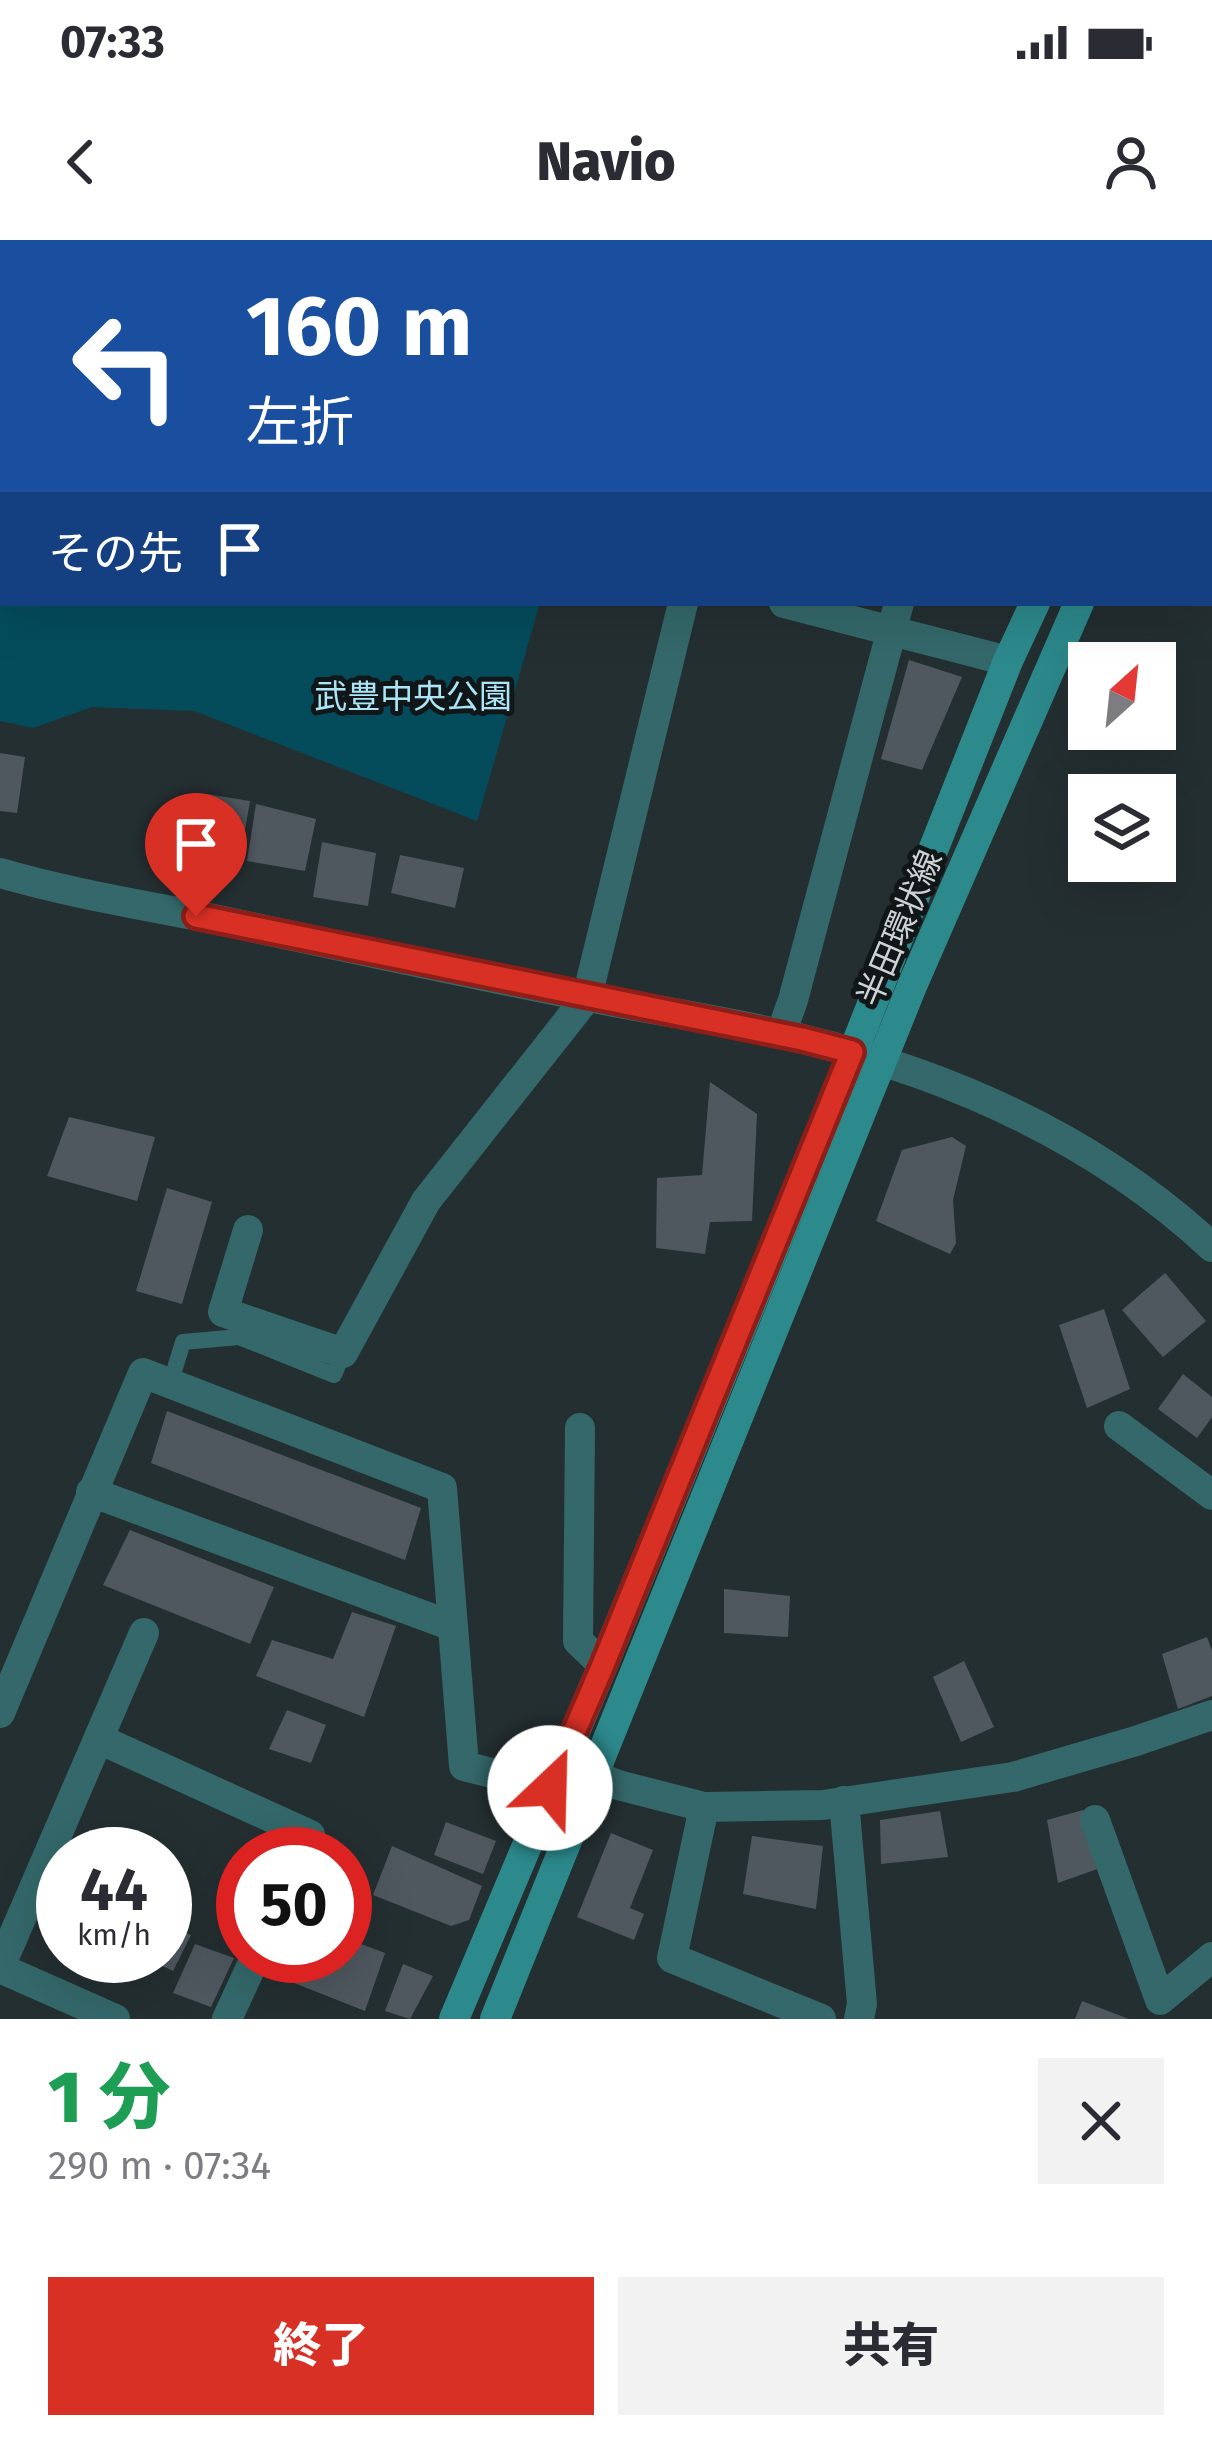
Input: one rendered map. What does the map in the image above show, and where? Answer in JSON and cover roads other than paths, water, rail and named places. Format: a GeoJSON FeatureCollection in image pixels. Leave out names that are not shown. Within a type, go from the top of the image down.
{"type":"FeatureCollection","features":[{"type":"Feature","properties":{"kind":"main road","name":"半田環状線"},"geometry":{"type":"LineString","coordinates":[[495,2019],[595,1776],[867,1057],[1008,661],[1034,606]]}},
{"type":"Feature","properties":{"kind":"main road","name":"半田環状線"},"geometry":{"type":"LineString","coordinates":[[454,2019],[867,1057],[1078,606]]}},
{"type":"Feature","properties":{"kind":"street"},"geometry":{"type":"LineString","coordinates":[[248,1230],[224,1312],[343,1353],[426,1202],[587,997],[682,606]]}},
{"type":"Feature","properties":{"kind":"street"},"geometry":{"type":"LineString","coordinates":[[808,606],[895,617],[1008,661]]}},
{"type":"Feature","properties":{"kind":"street"},"geometry":{"type":"LineString","coordinates":[[781,1034],[895,617]]}},
{"type":"Feature","properties":{"kind":"street"},"geometry":{"type":"LineString","coordinates":[[0,873],[781,1034],[867,1057],[949,1084],[1036,1123],[1154,1196],[1212,1247]]}},
{"type":"Feature","properties":{"kind":"street"},"geometry":{"type":"LineString","coordinates":[[0,1713],[143,1373],[442,1488],[464,1766],[550,1788]]}},
{"type":"Feature","properties":{"kind":"street"},"geometry":{"type":"LineString","coordinates":[[1119,1426],[1212,1496]]}},
{"type":"Feature","properties":{"kind":"street"},"geometry":{"type":"LineString","coordinates":[[580,1428],[578,1641],[603,1665]]}},
{"type":"Feature","properties":{"kind":"street"},"geometry":{"type":"LineString","coordinates":[[91,1492],[452,1626]]}},
{"type":"Feature","properties":{"kind":"street"},"geometry":{"type":"LineString","coordinates":[[115,2019],[0,1967],[144,1633]]}},
{"type":"Feature","properties":{"kind":"street"},"geometry":{"type":"LineString","coordinates":[[595,1776],[704,1807],[824,1805],[1013,1777],[1212,1715]]}},
{"type":"Feature","properties":{"kind":"street"},"geometry":{"type":"LineString","coordinates":[[99,1739],[292,1827]]}},
{"type":"Feature","properties":{"kind":"street"},"geometry":{"type":"LineString","coordinates":[[844,1801],[862,2004],[859,2019]]}},
{"type":"Feature","properties":{"kind":"street"},"geometry":{"type":"LineString","coordinates":[[704,1807],[671,1958],[821,2019]]}},
{"type":"Feature","properties":{"kind":"street"},"geometry":{"type":"LineString","coordinates":[[1095,1820],[1160,2000],[1212,1957]]}},
{"type":"Feature","properties":{"kind":"street"},"geometry":{"type":"LineString","coordinates":[[227,2019],[244,1983]]}},
{"type":"Feature","properties":{"kind":"lane"},"geometry":{"type":"LineString","coordinates":[[170,1384],[183,1342],[239,1336],[334,1375],[343,1353]]}},
{"type":"Feature","properties":{"kind":"park label","name":"武豊中央公園"},"geometry":{"type":"Point","coordinates":[413,696]}}]}
